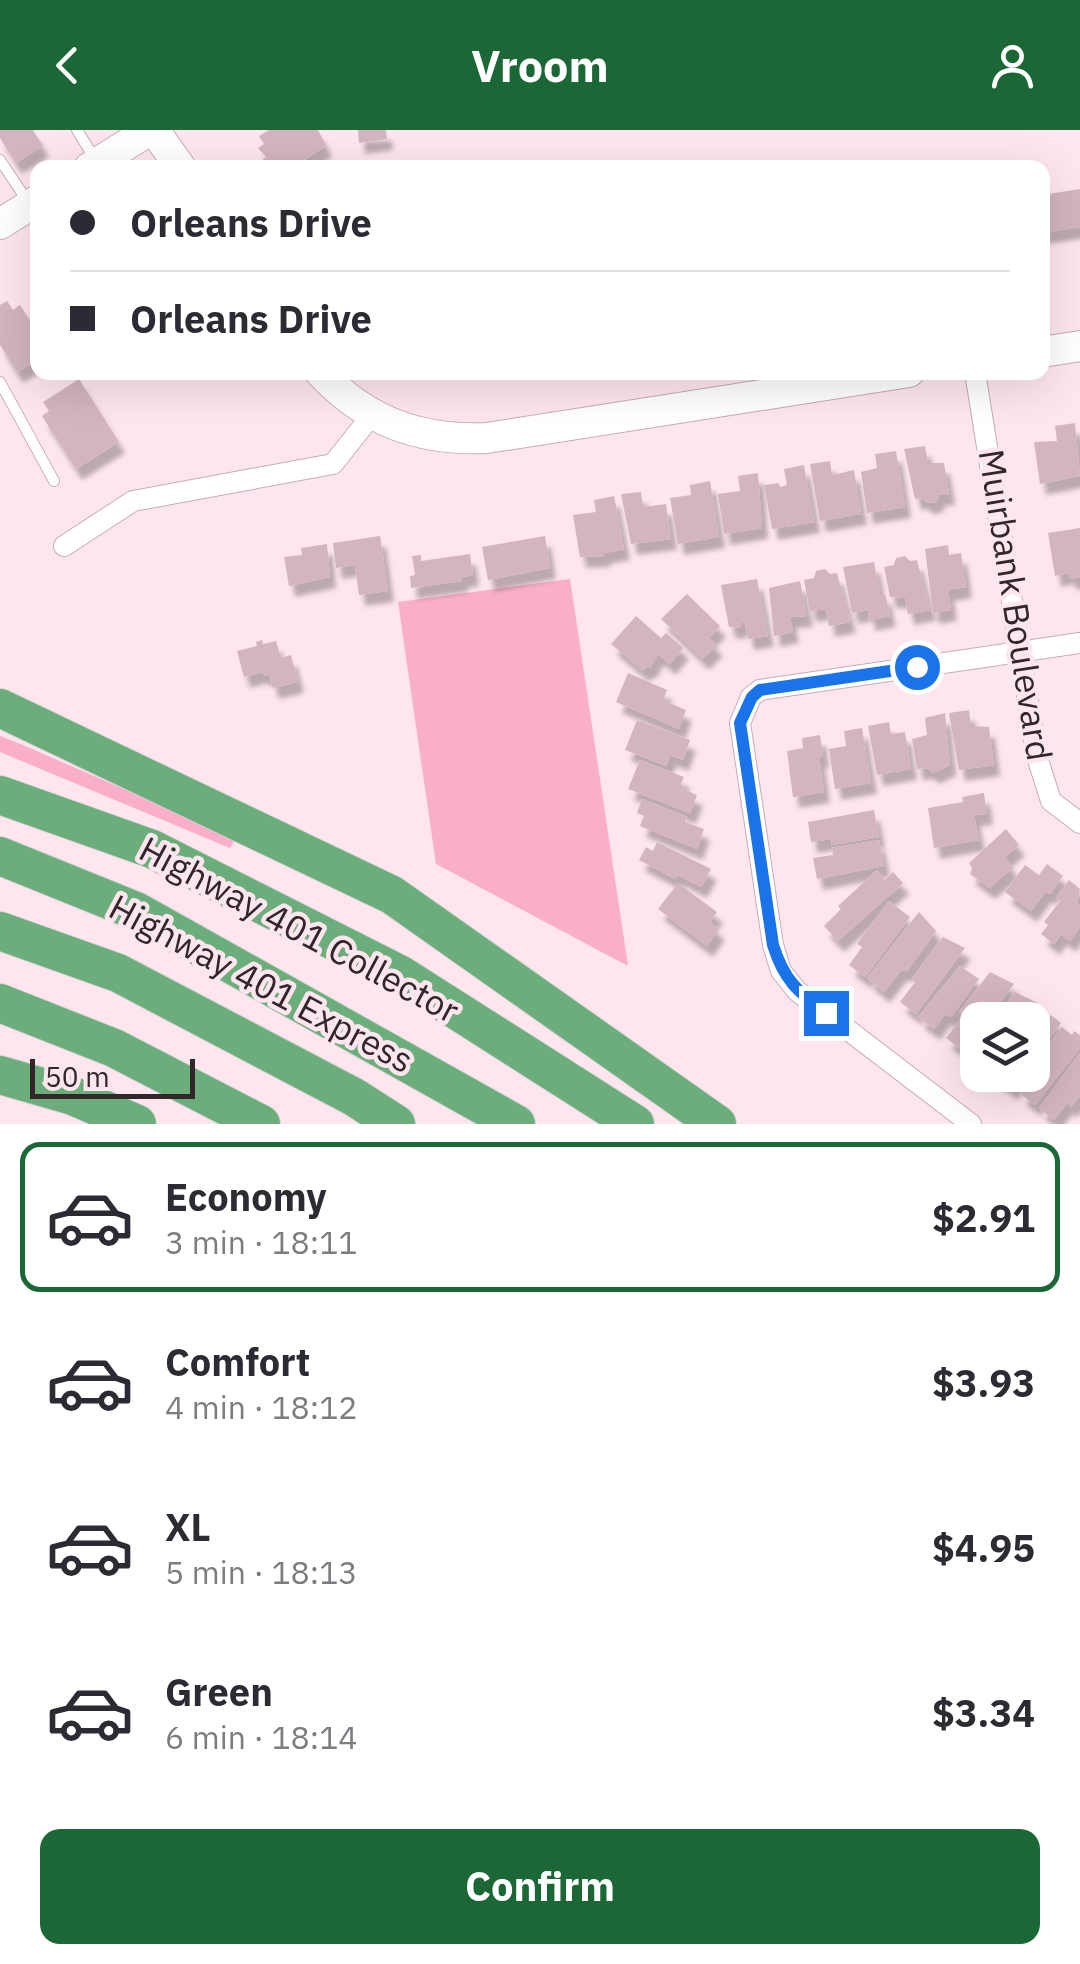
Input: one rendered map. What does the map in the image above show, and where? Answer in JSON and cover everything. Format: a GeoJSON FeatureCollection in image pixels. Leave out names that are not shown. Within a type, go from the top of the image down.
{"type":"FeatureCollection","features":[{"type":"Feature","properties":{"kind":"highway"},"geometry":{"type":"LineString","coordinates":[[0,708],[392,895],[717,1124]]}},
{"type":"Feature","properties":{"kind":"highway","name":"Highway 401 Collector"},"geometry":{"type":"LineString","coordinates":[[0,794],[152,849],[401,975],[635,1124]]}},
{"type":"Feature","properties":{"kind":"highway","name":"Highway 401 Express"},"geometry":{"type":"LineString","coordinates":[[0,856],[136,912],[516,1124]]}},
{"type":"Feature","properties":{"kind":"highway","name":"Highway 401 Express"},"geometry":{"type":"LineString","coordinates":[[0,931],[118,973],[354,1097],[396,1124]]}},
{"type":"Feature","properties":{"kind":"highway"},"geometry":{"type":"LineString","coordinates":[[0,1003],[114,1048],[261,1124]]}},
{"type":"Feature","properties":{"kind":"highway"},"geometry":{"type":"LineString","coordinates":[[0,1075],[74,1096],[136,1124]]}},
{"type":"Feature","properties":{"kind":"main road"},"geometry":{"type":"LineString","coordinates":[[101,160],[152,130],[175,160]]}},
{"type":"Feature","properties":{"kind":"main road"},"geometry":{"type":"LineString","coordinates":[[0,224],[30,207]]}},
{"type":"Feature","properties":{"kind":"main road"},"geometry":{"type":"LineString","coordinates":[[1050,351],[1080,346]]}},
{"type":"Feature","properties":{"kind":"main road"},"geometry":{"type":"LineString","coordinates":[[330,380],[372,415],[392,426],[460,440],[858,380]]}},
{"type":"Feature","properties":{"kind":"street","name":"Muirbank Boulevard"},"geometry":{"type":"LineString","coordinates":[[976,380],[1037,757],[1050,801],[1080,823]]}},
{"type":"Feature","properties":{"kind":"street"},"geometry":{"type":"LineString","coordinates":[[64,546],[133,501],[334,464],[372,415]]}},
{"type":"Feature","properties":{"kind":"street"},"geometry":{"type":"LineString","coordinates":[[971,1124],[797,991],[781,970],[773,945],[740,723],[752,697],[760,690],[1080,642]]}},
{"type":"Feature","properties":{"kind":"lane"},"geometry":{"type":"LineString","coordinates":[[76,130],[91,160]]}},
{"type":"Feature","properties":{"kind":"lane"},"geometry":{"type":"LineString","coordinates":[[0,160],[30,198]]}},
{"type":"Feature","properties":{"kind":"lane"},"geometry":{"type":"LineString","coordinates":[[0,382],[54,481]]}},
{"type":"Feature","properties":{"kind":"shaded area"},"geometry":{"type":"Polygon","coordinates":[[[570,579],[628,966],[436,864],[398,602],[570,579]]]}},
{"type":"Feature","properties":{"kind":"shaded area"},"geometry":{"type":"Polygon","coordinates":[[[0,736],[236,838],[230,848],[0,752],[0,736]]]}},
{"type":"Feature","properties":{"kind":"building"},"geometry":{"type":"Polygon","coordinates":[[[0,130],[33,130],[43,146],[16,163],[0,138],[0,130]]]}},
{"type":"Feature","properties":{"kind":"building"},"geometry":{"type":"Polygon","coordinates":[[[269,130],[318,130],[326,146],[304,160],[264,160],[266,157],[258,148],[264,144],[259,136],[269,130]]]}},
{"type":"Feature","properties":{"kind":"building"},"geometry":{"type":"Polygon","coordinates":[[[358,130],[386,130],[387,139],[359,143],[358,130]]]}},
{"type":"Feature","properties":{"kind":"building"},"geometry":{"type":"Polygon","coordinates":[[[1080,189],[1080,227],[1050,232],[1050,194],[1080,189]]]}},
{"type":"Feature","properties":{"kind":"building"},"geometry":{"type":"Polygon","coordinates":[[[7,301],[13,310],[20,305],[30,321],[30,364],[17,372],[0,345],[0,305],[7,301]]]}},
{"type":"Feature","properties":{"kind":"building"},"geometry":{"type":"Polygon","coordinates":[[[80,380],[119,442],[76,469],[42,416],[49,411],[43,402],[80,380]]]}},
{"type":"Feature","properties":{"kind":"building"},"geometry":{"type":"Polygon","coordinates":[[[1075,423],[1080,476],[1040,484],[1034,442],[1057,441],[1055,426],[1075,423]]]}},
{"type":"Feature","properties":{"kind":"building"},"geometry":{"type":"Polygon","coordinates":[[[925,446],[928,463],[944,463],[949,494],[939,495],[936,502],[915,499],[904,449],[925,446]]]}},
{"type":"Feature","properties":{"kind":"building"},"geometry":{"type":"Polygon","coordinates":[[[896,451],[905,507],[867,513],[861,472],[877,468],[875,454],[896,451]]]}},
{"type":"Feature","properties":{"kind":"building"},"geometry":{"type":"Polygon","coordinates":[[[830,461],[832,475],[854,470],[861,514],[820,521],[810,464],[830,461]]]}},
{"type":"Feature","properties":{"kind":"building"},"geometry":{"type":"Polygon","coordinates":[[[804,465],[814,522],[772,529],[764,485],[787,485],[784,469],[804,465]]]}},
{"type":"Feature","properties":{"kind":"building"},"geometry":{"type":"Polygon","coordinates":[[[758,473],[762,528],[724,534],[718,494],[740,491],[738,476],[758,473]]]}},
{"type":"Feature","properties":{"kind":"building"},"geometry":{"type":"Polygon","coordinates":[[[710,481],[719,537],[678,544],[670,498],[691,495],[690,485],[710,481]]]}},
{"type":"Feature","properties":{"kind":"building"},"geometry":{"type":"Polygon","coordinates":[[[641,492],[643,507],[666,504],[671,539],[631,544],[621,494],[641,492]]]}},
{"type":"Feature","properties":{"kind":"building"},"geometry":{"type":"Polygon","coordinates":[[[614,496],[624,549],[603,556],[580,557],[573,515],[596,512],[594,500],[614,496]]]}},
{"type":"Feature","properties":{"kind":"building"},"geometry":{"type":"Polygon","coordinates":[[[1080,528],[1080,577],[1070,579],[1069,573],[1055,576],[1048,533],[1080,528]]]}},
{"type":"Feature","properties":{"kind":"building"},"geometry":{"type":"Polygon","coordinates":[[[380,536],[388,591],[359,595],[355,565],[336,568],[333,543],[380,536]]]}},
{"type":"Feature","properties":{"kind":"building"},"geometry":{"type":"Polygon","coordinates":[[[545,536],[550,568],[488,580],[482,547],[545,536]]]}},
{"type":"Feature","properties":{"kind":"building"},"geometry":{"type":"Polygon","coordinates":[[[327,544],[330,577],[289,586],[284,557],[302,555],[301,548],[327,544]]]}},
{"type":"Feature","properties":{"kind":"building"},"geometry":{"type":"Polygon","coordinates":[[[948,545],[949,555],[961,553],[966,587],[948,590],[951,610],[933,613],[925,549],[948,545]]]}},
{"type":"Feature","properties":{"kind":"building"},"geometry":{"type":"Polygon","coordinates":[[[470,554],[473,575],[462,577],[462,581],[411,588],[410,576],[415,575],[412,556],[421,555],[421,561],[470,554]]]}},
{"type":"Feature","properties":{"kind":"building"},"geometry":{"type":"Polygon","coordinates":[[[905,556],[910,561],[917,560],[930,610],[908,614],[905,598],[890,597],[884,567],[905,556]]]}},
{"type":"Feature","properties":{"kind":"building"},"geometry":{"type":"Polygon","coordinates":[[[874,562],[880,594],[885,594],[890,616],[869,620],[868,610],[852,613],[843,567],[874,562]]]}},
{"type":"Feature","properties":{"kind":"building"},"geometry":{"type":"Polygon","coordinates":[[[825,569],[830,574],[837,573],[850,622],[829,626],[826,609],[810,611],[804,580],[825,569]]]}},
{"type":"Feature","properties":{"kind":"building"},"geometry":{"type":"Polygon","coordinates":[[[757,579],[768,636],[748,639],[744,620],[739,628],[729,627],[721,585],[757,579]]]}},
{"type":"Feature","properties":{"kind":"building"},"geometry":{"type":"Polygon","coordinates":[[[800,581],[807,616],[790,617],[793,632],[774,636],[769,588],[800,581]]]}},
{"type":"Feature","properties":{"kind":"building"},"geometry":{"type":"Polygon","coordinates":[[[687,594],[720,626],[709,638],[717,645],[703,659],[661,619],[687,594]]]}},
{"type":"Feature","properties":{"kind":"building"},"geometry":{"type":"Polygon","coordinates":[[[636,616],[661,638],[666,633],[683,648],[670,664],[658,654],[650,668],[643,671],[611,644],[636,616]]]}},
{"type":"Feature","properties":{"kind":"building"},"geometry":{"type":"Polygon","coordinates":[[[262,640],[263,644],[276,641],[281,658],[291,655],[298,682],[273,688],[269,674],[244,677],[237,651],[257,646],[256,642],[262,640]]]}},
{"type":"Feature","properties":{"kind":"building"},"geometry":{"type":"Polygon","coordinates":[[[628,673],[667,690],[667,702],[686,710],[679,729],[616,702],[628,673]]]}},
{"type":"Feature","properties":{"kind":"building"},"geometry":{"type":"Polygon","coordinates":[[[969,710],[971,726],[989,727],[994,765],[959,770],[949,713],[969,710]]]}},
{"type":"Feature","properties":{"kind":"building"},"geometry":{"type":"Polygon","coordinates":[[[945,713],[950,765],[933,773],[928,768],[917,769],[912,739],[927,735],[925,718],[945,713]]]}},
{"type":"Feature","properties":{"kind":"building"},"geometry":{"type":"Polygon","coordinates":[[[637,720],[690,740],[683,760],[670,755],[666,766],[625,750],[637,720]]]}},
{"type":"Feature","properties":{"kind":"building"},"geometry":{"type":"Polygon","coordinates":[[[889,722],[891,734],[905,732],[911,769],[877,775],[868,726],[889,722]]]}},
{"type":"Feature","properties":{"kind":"building"},"geometry":{"type":"Polygon","coordinates":[[[862,728],[871,783],[835,789],[829,749],[846,746],[844,731],[862,728]]]}},
{"type":"Feature","properties":{"kind":"building"},"geometry":{"type":"Polygon","coordinates":[[[820,735],[824,792],[793,797],[787,751],[803,748],[802,738],[820,735]]]}},
{"type":"Feature","properties":{"kind":"building"},"geometry":{"type":"Polygon","coordinates":[[[640,760],[684,777],[681,784],[685,790],[697,795],[690,813],[628,789],[640,760]]]}},
{"type":"Feature","properties":{"kind":"building"},"geometry":{"type":"Polygon","coordinates":[[[984,793],[987,814],[974,815],[979,840],[934,848],[928,808],[963,802],[962,797],[984,793]]]}},
{"type":"Feature","properties":{"kind":"building"},"geometry":{"type":"Polygon","coordinates":[[[642,799],[687,817],[685,822],[704,829],[697,849],[640,826],[644,816],[637,813],[642,799]]]}},
{"type":"Feature","properties":{"kind":"building"},"geometry":{"type":"Polygon","coordinates":[[[874,810],[879,837],[832,845],[831,839],[811,842],[808,822],[874,810]]]}},
{"type":"Feature","properties":{"kind":"building"},"geometry":{"type":"Polygon","coordinates":[[[1006,829],[1019,845],[1005,857],[1013,868],[989,888],[970,874],[969,863],[1006,829]]]}},
{"type":"Feature","properties":{"kind":"building"},"geometry":{"type":"Polygon","coordinates":[[[879,840],[884,866],[817,879],[813,858],[833,855],[832,848],[879,840]]]}},
{"type":"Feature","properties":{"kind":"building"},"geometry":{"type":"Polygon","coordinates":[[[657,842],[711,869],[701,887],[678,875],[675,879],[639,860],[646,847],[653,851],[657,842]]]}},
{"type":"Feature","properties":{"kind":"building"},"geometry":{"type":"Polygon","coordinates":[[[1047,864],[1063,876],[1031,911],[1005,892],[1025,865],[1039,875],[1047,864]]]}},
{"type":"Feature","properties":{"kind":"building"},"geometry":{"type":"Polygon","coordinates":[[[877,870],[885,880],[893,872],[903,883],[838,941],[824,926],[841,909],[838,906],[877,870]]]}},
{"type":"Feature","properties":{"kind":"building"},"geometry":{"type":"Polygon","coordinates":[[[1069,880],[1080,889],[1080,927],[1070,941],[1061,934],[1054,944],[1041,934],[1048,925],[1044,922],[1060,901],[1056,898],[1069,880]]]}},
{"type":"Feature","properties":{"kind":"building"},"geometry":{"type":"Polygon","coordinates":[[[678,883],[717,912],[710,922],[719,929],[707,946],[658,909],[678,883]]]}},
{"type":"Feature","properties":{"kind":"building"},"geometry":{"type":"Polygon","coordinates":[[[889,901],[910,917],[865,977],[849,965],[862,947],[857,944],[889,901]]]}},
{"type":"Feature","properties":{"kind":"building"},"geometry":{"type":"Polygon","coordinates":[[[919,912],[936,931],[907,971],[901,970],[884,992],[867,978],[919,912]]]}},
{"type":"Feature","properties":{"kind":"building"},"geometry":{"type":"Polygon","coordinates":[[[943,937],[965,948],[916,1014],[900,1002],[943,937]]]}},
{"type":"Feature","properties":{"kind":"building"},"geometry":{"type":"Polygon","coordinates":[[[960,966],[979,979],[951,1017],[945,1014],[934,1029],[918,1017],[960,966]]]}},
{"type":"Feature","properties":{"kind":"building"},"geometry":{"type":"Polygon","coordinates":[[[990,972],[1014,984],[1000,1002],[967,1002],[990,972]]]}},
{"type":"Feature","properties":{"kind":"building"},"geometry":{"type":"Polygon","coordinates":[[[1015,992],[1036,1002],[1007,1002],[1015,992]]]}},
{"type":"Feature","properties":{"kind":"building"},"geometry":{"type":"Polygon","coordinates":[[[1051,1015],[1061,1023],[1050,1037],[1051,1015]]]}},
{"type":"Feature","properties":{"kind":"building"},"geometry":{"type":"Polygon","coordinates":[[[960,1020],[960,1049],[946,1038],[960,1020]]]}},
{"type":"Feature","properties":{"kind":"building"},"geometry":{"type":"Polygon","coordinates":[[[1062,1027],[1072,1035],[1074,1031],[1080,1035],[1080,1048],[1050,1086],[1050,1043],[1062,1027]]]}},
{"type":"Feature","properties":{"kind":"building"},"geometry":{"type":"Polygon","coordinates":[[[1080,1053],[1080,1096],[1071,1107],[1067,1103],[1054,1120],[1039,1108],[1080,1053]]]}},
{"type":"Feature","properties":{"kind":"building"},"geometry":{"type":"Polygon","coordinates":[[[1022,1092],[1045,1092],[1035,1105],[1022,1092]]]}},
{"type":"Feature","properties":{"kind":"route"},"geometry":{"type":"LineString","coordinates":[[826,1013],[797,991],[781,970],[773,945],[740,723],[746,706],[760,690],[917,667]]}}]}
